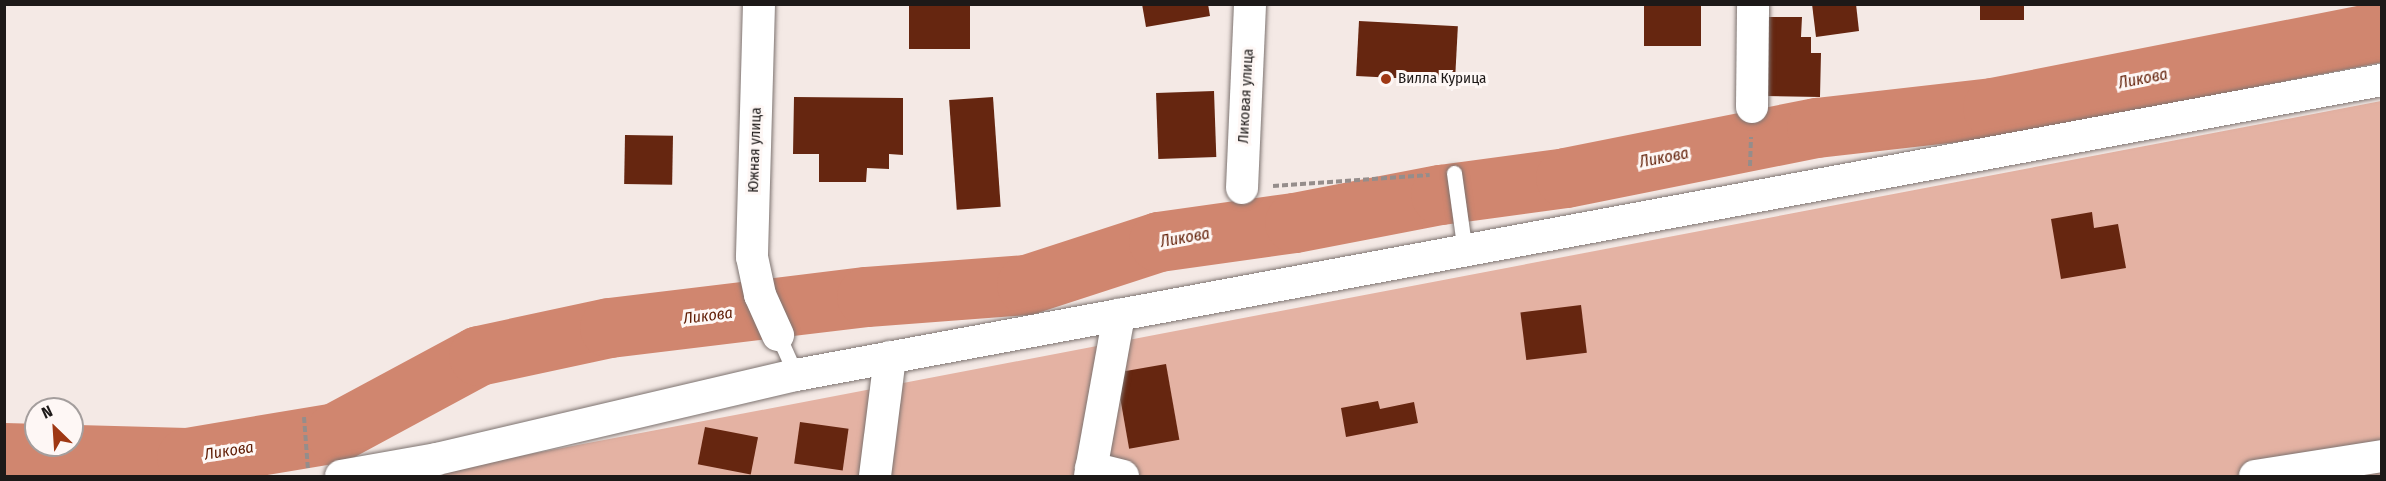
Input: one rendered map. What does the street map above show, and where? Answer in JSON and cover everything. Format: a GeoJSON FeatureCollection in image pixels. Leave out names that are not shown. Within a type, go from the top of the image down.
{"type":"FeatureCollection","features":[{"type":"Feature","properties":{"kind":"street","name":"Южная улица"},"geometry":{"type":"LineString","coordinates":[[759,4],[752,256],[760,295],[778,335]]}},
{"type":"Feature","properties":{"kind":"street","name":"Ликовая улица"},"geometry":{"type":"LineString","coordinates":[[1242,188],[1250,4]]}},
{"type":"Feature","properties":{"kind":"street"},"geometry":{"type":"LineString","coordinates":[[1752,107],[1753,4]]}},
{"type":"Feature","properties":{"kind":"street"},"geometry":{"type":"LineString","coordinates":[[341,477],[436,468],[796,375],[1119,315],[1463,237],[1749,196],[2382,80]]}},
{"type":"Feature","properties":{"kind":"street"},"geometry":{"type":"LineString","coordinates":[[1119,315],[1090,472],[1123,477]]}},
{"type":"Feature","properties":{"kind":"street"},"geometry":{"type":"LineString","coordinates":[[875,477],[890,357]]}},
{"type":"Feature","properties":{"kind":"street"},"geometry":{"type":"LineString","coordinates":[[2255,477],[2382,456]]}},
{"type":"Feature","properties":{"kind":"lane"},"geometry":{"type":"LineString","coordinates":[[1454,173],[1463,237]]}},
{"type":"Feature","properties":{"kind":"lane"},"geometry":{"type":"LineString","coordinates":[[778,335],[796,375]]}},
{"type":"Feature","properties":{"kind":"path"},"geometry":{"type":"LineString","coordinates":[[1242,188],[1454,173]]}},
{"type":"Feature","properties":{"kind":"path"},"geometry":{"type":"LineString","coordinates":[[304,417],[309,477]]}},
{"type":"Feature","properties":{"kind":"shaded area"},"geometry":{"type":"Polygon","coordinates":[[[2381,101],[2381,476],[383,476],[426,474],[2381,101]]]}},
{"type":"Feature","properties":{"kind":"building"},"geometry":{"type":"Polygon","coordinates":[[[909,4],[970,4],[970,49],[909,49],[909,4]]]}},
{"type":"Feature","properties":{"kind":"building"},"geometry":{"type":"Polygon","coordinates":[[[1142,4],[1208,4],[1210,16],[1146,27],[1142,4]]]}},
{"type":"Feature","properties":{"kind":"building"},"geometry":{"type":"Polygon","coordinates":[[[1644,4],[1701,4],[1701,46],[1644,46],[1644,4]]]}},
{"type":"Feature","properties":{"kind":"building"},"geometry":{"type":"Polygon","coordinates":[[[1812,4],[1856,4],[1859,31],[1816,37],[1812,4]]]}},
{"type":"Feature","properties":{"kind":"building"},"geometry":{"type":"Polygon","coordinates":[[[1980,4],[2024,4],[2024,20],[1980,20],[1980,4]]]}},
{"type":"Feature","properties":{"kind":"building"},"geometry":{"type":"Polygon","coordinates":[[[1767,17],[1802,17],[1801,37],[1811,37],[1811,53],[1821,53],[1820,97],[1765,96],[1767,17]]]}},
{"type":"Feature","properties":{"kind":"building"},"geometry":{"type":"Polygon","coordinates":[[[1359,21],[1458,26],[1455,81],[1356,76],[1359,21]]]}},
{"type":"Feature","properties":{"kind":"building"},"geometry":{"type":"Polygon","coordinates":[[[1214,91],[1216,157],[1158,159],[1156,93],[1214,91]]]}},
{"type":"Feature","properties":{"kind":"building"},"geometry":{"type":"Polygon","coordinates":[[[794,97],[903,98],[903,155],[889,154],[889,169],[867,168],[866,182],[819,182],[819,154],[793,154],[794,97]]]}},
{"type":"Feature","properties":{"kind":"building"},"geometry":{"type":"Polygon","coordinates":[[[993,97],[1001,207],[957,210],[949,100],[993,97]]]}},
{"type":"Feature","properties":{"kind":"building"},"geometry":{"type":"Polygon","coordinates":[[[625,135],[673,136],[672,185],[624,184],[625,135]]]}},
{"type":"Feature","properties":{"kind":"building"},"geometry":{"type":"Polygon","coordinates":[[[2092,212],[2094,228],[2118,224],[2126,268],[2061,279],[2051,219],[2092,212]]]}},
{"type":"Feature","properties":{"kind":"building"},"geometry":{"type":"Polygon","coordinates":[[[1581,305],[1587,353],[1526,360],[1520,312],[1581,305]]]}},
{"type":"Feature","properties":{"kind":"building"},"geometry":{"type":"Polygon","coordinates":[[[1166,364],[1179,440],[1129,449],[1116,373],[1166,364]]]}},
{"type":"Feature","properties":{"kind":"building"},"geometry":{"type":"Polygon","coordinates":[[[1378,401],[1380,409],[1414,402],[1418,423],[1346,437],[1341,408],[1378,401]]]}},
{"type":"Feature","properties":{"kind":"building"},"geometry":{"type":"Polygon","coordinates":[[[800,422],[849,429],[843,470],[794,464],[800,422]]]}},
{"type":"Feature","properties":{"kind":"building"},"geometry":{"type":"Polygon","coordinates":[[[705,427],[758,437],[751,475],[698,464],[705,427]]]}},
{"type":"Feature","properties":{"kind":"waterway","name":"Ликова"},"geometry":{"type":"LineString","coordinates":[[4,453],[187,458],[336,433],[479,356],[610,328],[867,297],[1027,285],[1159,242],[1295,223],[1441,195],[1566,178],[1817,128],[1993,108],[2382,32]]}},
{"type":"Feature","properties":{"kind":"place","name":"Вилла Курица"},"geometry":{"type":"Point","coordinates":[1386,79]}}]}
